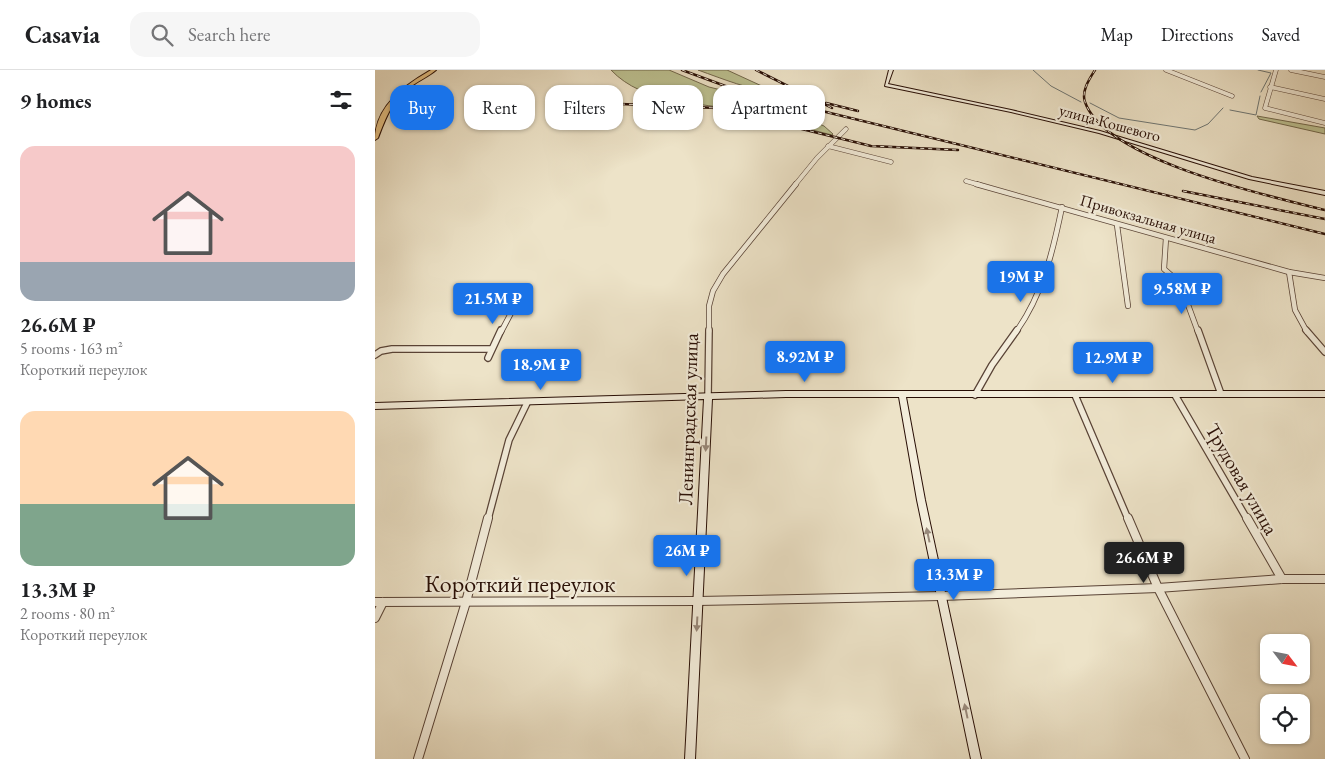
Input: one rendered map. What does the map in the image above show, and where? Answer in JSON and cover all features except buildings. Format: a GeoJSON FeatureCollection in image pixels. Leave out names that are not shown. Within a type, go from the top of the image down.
{"type":"FeatureCollection","features":[{"type":"Feature","properties":{"kind":"main road"},"geometry":{"type":"LineString","coordinates":[[410,85],[434,70]]}},
{"type":"Feature","properties":{"kind":"main road"},"geometry":{"type":"LineString","coordinates":[[375,138],[387,106],[390,103]]}},
{"type":"Feature","properties":{"kind":"street"},"geometry":{"type":"LineString","coordinates":[[1166,70],[1233,96]]}},
{"type":"Feature","properties":{"kind":"street"},"geometry":{"type":"LineString","coordinates":[[1277,70],[1270,87],[1265,108],[1325,123]]}},
{"type":"Feature","properties":{"kind":"street"},"geometry":{"type":"LineString","coordinates":[[1291,70],[1325,77]]}},
{"type":"Feature","properties":{"kind":"street","name":"улица Кошевого"},"geometry":{"type":"LineString","coordinates":[[889,71],[886,85],[1100,132],[1251,178],[1325,193]]}},
{"type":"Feature","properties":{"kind":"street"},"geometry":{"type":"LineString","coordinates":[[1270,87],[1325,99]]}},
{"type":"Feature","properties":{"kind":"street","name":"Ленинградская улица"},"geometry":{"type":"LineString","coordinates":[[690,759],[708,396],[709,306],[713,291],[723,274],[828,146],[846,129]]}},
{"type":"Feature","properties":{"kind":"street"},"geometry":{"type":"LineString","coordinates":[[828,146],[891,162]]}},
{"type":"Feature","properties":{"kind":"street","name":"Привокзальная улица"},"geometry":{"type":"LineString","coordinates":[[966,181],[1289,272],[1325,278]]}},
{"type":"Feature","properties":{"kind":"street"},"geometry":{"type":"LineString","coordinates":[[975,395],[1026,317],[1045,278],[1063,208]]}},
{"type":"Feature","properties":{"kind":"street"},"geometry":{"type":"LineString","coordinates":[[1117,225],[1128,306]]}},
{"type":"Feature","properties":{"kind":"street","name":"Трудовая улица"},"geometry":{"type":"LineString","coordinates":[[1166,238],[1164,269],[1179,283],[1186,297],[1221,394]]}},
{"type":"Feature","properties":{"kind":"street"},"geometry":{"type":"LineString","coordinates":[[1289,272],[1292,279],[1293,304],[1296,314],[1306,330],[1325,352]]}},
{"type":"Feature","properties":{"kind":"street"},"geometry":{"type":"LineString","coordinates":[[489,358],[491,349],[518,300]]}},
{"type":"Feature","properties":{"kind":"street"},"geometry":{"type":"LineString","coordinates":[[375,355],[381,351],[391,349],[491,349]]}},
{"type":"Feature","properties":{"kind":"street"},"geometry":{"type":"LineString","coordinates":[[375,406],[786,394],[1325,394]]}},
{"type":"Feature","properties":{"kind":"street"},"geometry":{"type":"LineString","coordinates":[[902,395],[941,596],[976,759]]}},
{"type":"Feature","properties":{"kind":"street"},"geometry":{"type":"LineString","coordinates":[[1075,395],[1158,588],[1245,759]]}},
{"type":"Feature","properties":{"kind":"street","name":"Трудовая улица"},"geometry":{"type":"LineString","coordinates":[[1175,395],[1282,579]]}},
{"type":"Feature","properties":{"kind":"street"},"geometry":{"type":"LineString","coordinates":[[418,759],[466,602],[509,440],[527,403]]}},
{"type":"Feature","properties":{"kind":"street","name":"Короткий переулок"},"geometry":{"type":"LineString","coordinates":[[375,602],[698,601],[941,596],[1158,588],[1282,579],[1325,579]]}},
{"type":"Feature","properties":{"kind":"street"},"geometry":{"type":"LineString","coordinates":[[375,618],[383,602]]}},
{"type":"Feature","properties":{"kind":"green space"},"geometry":{"type":"Polygon","coordinates":[[[611,70],[669,70],[713,88],[713,106],[703,105],[703,85],[633,86],[611,70]]]}},
{"type":"Feature","properties":{"kind":"green space"},"geometry":{"type":"Polygon","coordinates":[[[698,70],[727,70],[760,85],[741,85],[698,70]]]}},
{"type":"Feature","properties":{"kind":"green space"},"geometry":{"type":"Polygon","coordinates":[[[1257,116],[1325,128],[1325,134],[1259,119],[1257,116]]]}},
{"type":"Feature","properties":{"kind":"green space"},"geometry":{"type":"Polygon","coordinates":[[[825,127],[833,134],[832,135],[814,130],[825,130],[825,127]]]}},
{"type":"Feature","properties":{"kind":"waterway"},"geometry":{"type":"LineString","coordinates":[[1033,70],[1051,86],[1081,102]]}},
{"type":"Feature","properties":{"kind":"waterway"},"geometry":{"type":"LineString","coordinates":[[1258,70],[1271,73],[1261,92]]}},
{"type":"Feature","properties":{"kind":"waterway"},"geometry":{"type":"LineString","coordinates":[[1230,110],[1256,115],[1260,96]]}},
{"type":"Feature","properties":{"kind":"waterway"},"geometry":{"type":"LineString","coordinates":[[1090,103],[1119,118],[1195,130],[1208,124],[1223,108]]}},
{"type":"Feature","properties":{"kind":"railway"},"geometry":{"type":"LineString","coordinates":[[682,70],[728,87],[777,100],[1325,234]]}},
{"type":"Feature","properties":{"kind":"railway"},"geometry":{"type":"LineString","coordinates":[[756,70],[832,108]]}},
{"type":"Feature","properties":{"kind":"railway"},"geometry":{"type":"LineString","coordinates":[[1095,70],[1085,89],[1085,102],[1099,123],[1123,141],[1155,158],[1191,172],[1230,185],[1325,210]]}},
{"type":"Feature","properties":{"kind":"railway"},"geometry":{"type":"LineString","coordinates":[[826,103],[858,111]]}},
{"type":"Feature","properties":{"kind":"railway"},"geometry":{"type":"LineString","coordinates":[[623,104],[717,108],[871,146],[958,150]]}},
{"type":"Feature","properties":{"kind":"railway"},"geometry":{"type":"LineString","coordinates":[[1183,191],[1325,219]]}}]}
